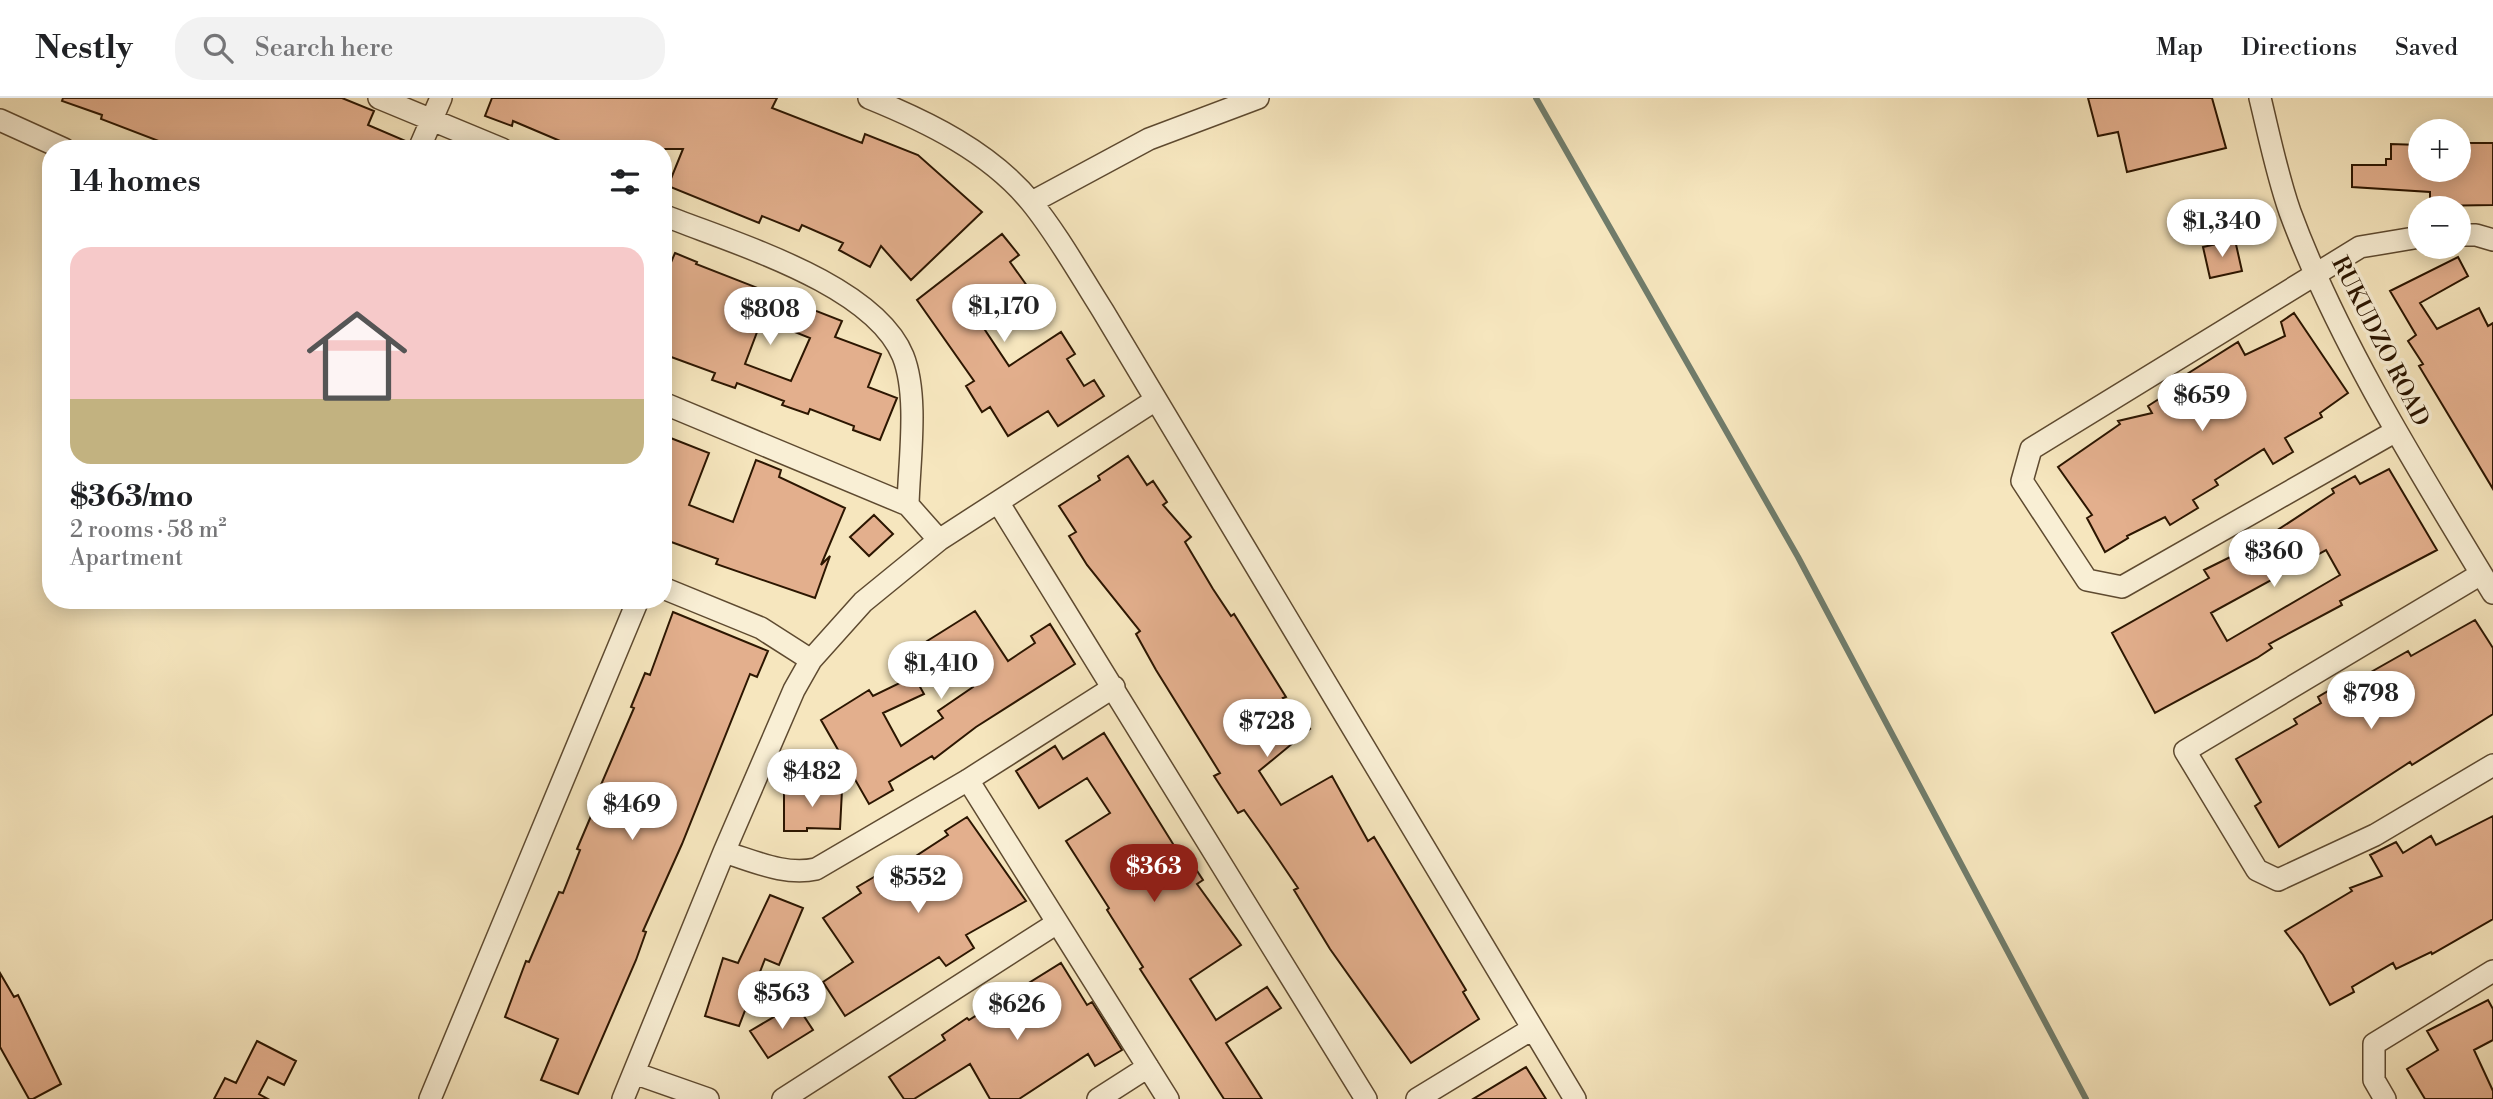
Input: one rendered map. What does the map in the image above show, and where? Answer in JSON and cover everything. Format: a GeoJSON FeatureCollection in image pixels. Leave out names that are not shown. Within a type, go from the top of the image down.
{"type":"FeatureCollection","features":[{"type":"Feature","properties":{"kind":"street"},"geometry":{"type":"LineString","coordinates":[[379,98],[480,140]]}},
{"type":"Feature","properties":{"kind":"street"},"geometry":{"type":"LineString","coordinates":[[423,140],[441,98]]}},
{"type":"Feature","properties":{"kind":"street"},"geometry":{"type":"LineString","coordinates":[[1032,202],[1149,139],[1258,98]]}},
{"type":"Feature","properties":{"kind":"street","name":"RUKUDZO ROAD"},"geometry":{"type":"LineString","coordinates":[[2260,98],[2288,208],[2316,275],[2396,430],[2493,593]]}},
{"type":"Feature","properties":{"kind":"street"},"geometry":{"type":"LineString","coordinates":[[878,100],[976,152],[1032,202],[1103,311],[1154,401],[1575,1099]]}},
{"type":"Feature","properties":{"kind":"street"},"geometry":{"type":"LineString","coordinates":[[0,120],[44,140]]}},
{"type":"Feature","properties":{"kind":"street"},"geometry":{"type":"LineString","coordinates":[[672,219],[819,279],[860,305],[890,334],[903,356],[911,406],[908,505]]}},
{"type":"Feature","properties":{"kind":"street"},"geometry":{"type":"LineString","coordinates":[[2471,235],[2493,240]]}},
{"type":"Feature","properties":{"kind":"street"},"geometry":{"type":"LineString","coordinates":[[2396,430],[2122,587],[2087,580],[2022,481],[2032,449],[2360,247],[2408,239]]}},
{"type":"Feature","properties":{"kind":"street"},"geometry":{"type":"LineString","coordinates":[[623,1099],[724,852],[794,690],[811,660],[836,628],[863,602],[939,540],[1154,401]]}},
{"type":"Feature","properties":{"kind":"street"},"geometry":{"type":"LineString","coordinates":[[672,407],[908,505],[939,540]]}},
{"type":"Feature","properties":{"kind":"street"},"geometry":{"type":"LineString","coordinates":[[998,502],[1366,1099]]}},
{"type":"Feature","properties":{"kind":"street"},"geometry":{"type":"LineString","coordinates":[[2482,573],[2185,751],[2257,870],[2278,880],[2375,835],[2493,765]]}},
{"type":"Feature","properties":{"kind":"street"},"geometry":{"type":"LineString","coordinates":[[672,592],[761,628],[811,660]]}},
{"type":"Feature","properties":{"kind":"street"},"geometry":{"type":"LineString","coordinates":[[430,1099],[634,609]]}},
{"type":"Feature","properties":{"kind":"street"},"geometry":{"type":"LineString","coordinates":[[724,852],[783,870],[801,872],[816,869],[968,780],[1114,687]]}},
{"type":"Feature","properties":{"kind":"street"},"geometry":{"type":"LineString","coordinates":[[968,780],[1168,1099]]}},
{"type":"Feature","properties":{"kind":"street"},"geometry":{"type":"LineString","coordinates":[[783,1099],[1057,923]]}},
{"type":"Feature","properties":{"kind":"street"},"geometry":{"type":"LineString","coordinates":[[2385,1099],[2374,1080],[2374,1044],[2493,971]]}},
{"type":"Feature","properties":{"kind":"street"},"geometry":{"type":"LineString","coordinates":[[1416,1099],[1532,1029]]}},
{"type":"Feature","properties":{"kind":"street"},"geometry":{"type":"LineString","coordinates":[[1098,1099],[1148,1066]]}},
{"type":"Feature","properties":{"kind":"street"},"geometry":{"type":"LineString","coordinates":[[634,1073],[708,1099]]}},
{"type":"Feature","properties":{"kind":"building"},"geometry":{"type":"Polygon","coordinates":[[[63,98],[342,98],[374,111],[368,125],[403,140],[156,140],[101,119],[102,115],[62,101],[63,98]]]}},
{"type":"Feature","properties":{"kind":"building"},"geometry":{"type":"Polygon","coordinates":[[[492,98],[777,98],[772,108],[862,143],[865,134],[918,155],[982,212],[911,280],[881,246],[870,267],[839,250],[843,243],[802,225],[799,231],[762,216],[759,223],[672,188],[672,176],[683,149],[672,149],[672,140],[558,140],[513,121],[512,126],[485,116],[492,98]]]}},
{"type":"Feature","properties":{"kind":"building"},"geometry":{"type":"Polygon","coordinates":[[[2088,98],[2212,98],[2226,148],[2127,172],[2118,132],[2098,136],[2088,98]]]}},
{"type":"Feature","properties":{"kind":"building"},"geometry":{"type":"Polygon","coordinates":[[[2471,143],[2493,143],[2493,205],[2471,205],[2471,196],[2430,196],[2430,192],[2352,187],[2352,165],[2386,165],[2386,159],[2391,159],[2391,144],[2408,145],[2408,182],[2471,182],[2471,143]]]}},
{"type":"Feature","properties":{"kind":"building"},"geometry":{"type":"Polygon","coordinates":[[[1002,234],[1019,255],[1010,262],[1030,290],[981,324],[1009,366],[1061,332],[1075,354],[1067,359],[1084,386],[1094,380],[1104,396],[1058,426],[1048,411],[1008,436],[990,407],[982,412],[966,386],[974,381],[917,300],[1002,234]]]}},
{"type":"Feature","properties":{"kind":"building"},"geometry":{"type":"Polygon","coordinates":[[[2235,240],[2242,271],[2210,278],[2203,247],[2235,240]]]}},
{"type":"Feature","properties":{"kind":"building"},"geometry":{"type":"Polygon","coordinates":[[[675,253],[697,262],[696,264],[842,321],[835,337],[881,354],[868,387],[897,398],[880,440],[853,430],[854,426],[810,409],[808,414],[782,405],[784,401],[737,383],[735,388],[712,380],[715,373],[672,357],[672,260],[675,253]],[[762,319],[745,364],[791,381],[810,338],[762,319]]]}},
{"type":"Feature","properties":{"kind":"building"},"geometry":{"type":"Polygon","coordinates":[[[2454,259],[2459,259],[2468,276],[2420,303],[2437,329],[2479,308],[2488,326],[2493,323],[2493,489],[2419,366],[2423,364],[2408,341],[2416,335],[2390,291],[2454,259]]]}},
{"type":"Feature","properties":{"kind":"building"},"geometry":{"type":"Polygon","coordinates":[[[2294,313],[2348,393],[2320,413],[2322,417],[2285,438],[2293,452],[2273,464],[2264,449],[2215,480],[2218,485],[2193,500],[2198,508],[2170,525],[2165,517],[2127,536],[2128,538],[2105,552],[2087,518],[2092,515],[2058,467],[2120,424],[2118,421],[2152,413],[2148,406],[2182,384],[2179,379],[2238,342],[2245,355],[2285,336],[2281,322],[2294,313]]]}},
{"type":"Feature","properties":{"kind":"building"},"geometry":{"type":"Polygon","coordinates":[[[672,439],[709,453],[689,505],[733,522],[756,460],[781,470],[779,477],[845,508],[821,565],[830,556],[815,598],[716,564],[718,559],[672,542],[672,439]]]}},
{"type":"Feature","properties":{"kind":"building"},"geometry":{"type":"Polygon","coordinates":[[[1128,456],[1147,485],[1153,481],[1167,502],[1163,505],[1191,537],[1185,542],[1213,589],[1231,616],[1234,614],[1286,697],[1283,698],[1310,729],[1259,771],[1281,805],[1332,776],[1368,841],[1374,837],[1466,990],[1463,992],[1479,1019],[1411,1063],[1330,949],[1294,890],[1298,888],[1269,845],[1244,810],[1238,813],[1214,776],[1220,773],[1136,634],[1140,631],[1087,565],[1069,536],[1076,532],[1059,506],[1100,480],[1098,476],[1128,456]]]}},
{"type":"Feature","properties":{"kind":"building"},"geometry":{"type":"Polygon","coordinates":[[[2389,469],[2437,550],[2340,601],[2342,605],[2269,644],[2272,648],[2257,658],[2155,713],[2112,633],[2209,578],[2204,570],[2277,534],[2276,531],[2334,493],[2332,489],[2355,476],[2360,484],[2389,469]],[[2326,550],[2211,613],[2227,641],[2340,575],[2326,550]]]}},
{"type":"Feature","properties":{"kind":"building"},"geometry":{"type":"Polygon","coordinates":[[[874,515],[893,534],[869,556],[850,537],[874,515]]]}},
{"type":"Feature","properties":{"kind":"building"},"geometry":{"type":"Polygon","coordinates":[[[975,611],[1008,661],[1035,643],[1031,636],[1050,624],[1075,664],[976,727],[934,759],[932,756],[889,782],[893,790],[869,804],[821,720],[869,690],[873,696],[914,676],[924,694],[883,713],[901,746],[943,718],[938,711],[973,687],[955,660],[925,679],[908,653],[975,611]]]}},
{"type":"Feature","properties":{"kind":"building"},"geometry":{"type":"Polygon","coordinates":[[[673,612],[768,651],[757,677],[750,674],[682,844],[643,931],[646,932],[636,960],[578,1094],[541,1080],[558,1039],[505,1017],[526,961],[529,962],[559,892],[563,893],[594,809],[591,808],[634,708],[631,707],[645,673],[650,675],[673,612]]]}},
{"type":"Feature","properties":{"kind":"building"},"geometry":{"type":"Polygon","coordinates":[[[2475,620],[2493,648],[2493,714],[2412,765],[2410,762],[2279,847],[2255,806],[2261,802],[2236,759],[2297,724],[2294,719],[2321,703],[2318,697],[2345,681],[2348,685],[2408,651],[2411,656],[2475,620]]]}},
{"type":"Feature","properties":{"kind":"building"},"geometry":{"type":"Polygon","coordinates":[[[1104,733],[1183,860],[1188,857],[1203,880],[1197,884],[1241,945],[1190,979],[1216,1020],[1267,987],[1281,1008],[1226,1043],[1262,1099],[1224,1099],[1140,969],[1143,967],[1107,910],[1109,908],[1066,841],[1110,813],[1087,778],[1039,808],[1016,771],[1055,746],[1063,759],[1104,733]]]}},
{"type":"Feature","properties":{"kind":"building"},"geometry":{"type":"Polygon","coordinates":[[[784,789],[842,790],[840,829],[807,828],[807,831],[784,831],[784,789]]]}},
{"type":"Feature","properties":{"kind":"building"},"geometry":{"type":"Polygon","coordinates":[[[2493,816],[2493,919],[2432,954],[2431,952],[2396,969],[2393,963],[2352,987],[2354,992],[2330,1005],[2303,955],[2285,931],[2352,891],[2350,888],[2382,876],[2370,855],[2396,842],[2403,853],[2431,836],[2436,845],[2493,816]]]}},
{"type":"Feature","properties":{"kind":"building"},"geometry":{"type":"Polygon","coordinates":[[[967,817],[1026,901],[966,935],[974,948],[946,966],[939,957],[845,1016],[823,982],[853,962],[823,918],[861,893],[857,887],[903,860],[905,863],[948,835],[945,831],[967,817]]]}},
{"type":"Feature","properties":{"kind":"building"},"geometry":{"type":"Polygon","coordinates":[[[770,895],[803,908],[779,965],[765,959],[739,1026],[705,1016],[723,958],[738,963],[770,895]]]}},
{"type":"Feature","properties":{"kind":"building"},"geometry":{"type":"Polygon","coordinates":[[[1061,963],[1087,1005],[1092,1002],[1122,1050],[1095,1066],[1088,1054],[1019,1099],[990,1099],[970,1064],[914,1099],[904,1099],[889,1077],[945,1040],[942,1035],[967,1018],[969,1020],[1061,963]]]}},
{"type":"Feature","properties":{"kind":"building"},"geometry":{"type":"Polygon","coordinates":[[[0,973],[14,997],[18,995],[61,1084],[33,1099],[29,1099],[0,1047],[0,973]]]}},
{"type":"Feature","properties":{"kind":"building"},"geometry":{"type":"Polygon","coordinates":[[[2488,1000],[2493,1009],[2493,1040],[2474,1050],[2493,1091],[2493,1099],[2425,1099],[2407,1069],[2438,1050],[2427,1031],[2488,1000]]]}},
{"type":"Feature","properties":{"kind":"building"},"geometry":{"type":"Polygon","coordinates":[[[796,1004],[813,1030],[768,1058],[750,1031],[796,1004]]]}},
{"type":"Feature","properties":{"kind":"building"},"geometry":{"type":"Polygon","coordinates":[[[257,1041],[296,1061],[284,1085],[268,1077],[259,1094],[268,1099],[214,1099],[225,1078],[236,1083],[257,1041]]]}},
{"type":"Feature","properties":{"kind":"building"},"geometry":{"type":"Polygon","coordinates":[[[1526,1067],[1546,1099],[1473,1099],[1526,1067]]]}},
{"type":"Feature","properties":{"kind":"waterway"},"geometry":{"type":"LineString","coordinates":[[1536,98],[1798,557],[2086,1099]]}}]}
